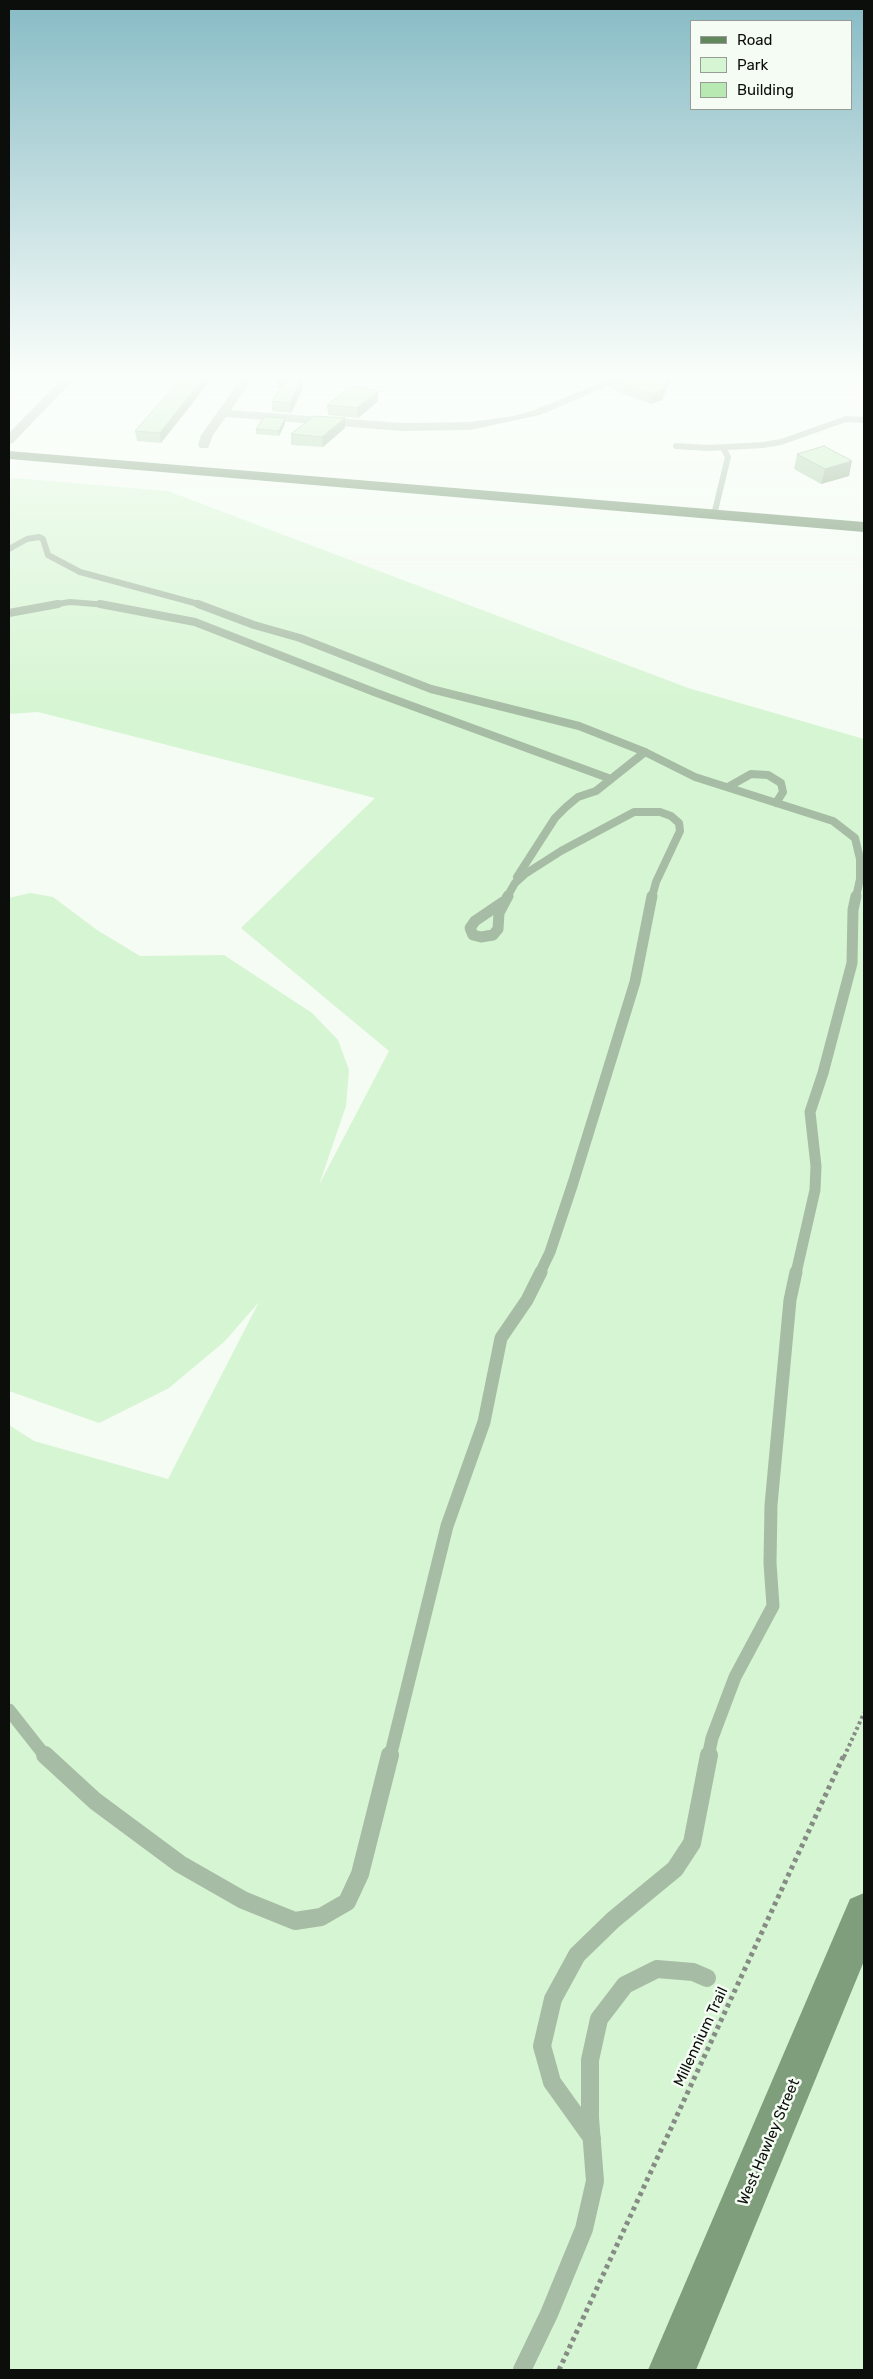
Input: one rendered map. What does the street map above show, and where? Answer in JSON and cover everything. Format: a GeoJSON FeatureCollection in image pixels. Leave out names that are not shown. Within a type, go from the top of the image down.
{"type":"FeatureCollection","features":[{"type":"Feature","properties":{"kind":"main road"},"geometry":{"type":"LineString","coordinates":[[409,489],[864,526]]}},
{"type":"Feature","properties":{"kind":"street","name":"West Hawley Street"},"geometry":{"type":"LineString","coordinates":[[672,2370],[864,1913]]}},
{"type":"Feature","properties":{"kind":"lane"},"geometry":{"type":"LineString","coordinates":[[714,515],[720,489]]}},
{"type":"Feature","properties":{"kind":"lane"},"geometry":{"type":"LineString","coordinates":[[9,549],[27,539],[39,537],[43,539],[48,555],[80,572],[201,605],[300,638],[431,689],[578,726],[645,752],[695,777],[834,821],[855,838],[860,859],[860,879],[853,910],[852,963],[823,1074],[810,1112],[816,1166],[815,1190],[790,1300],[771,1505],[770,1563],[773,1606],[735,1678],[712,1738],[692,1843],[675,1869],[612,1920],[577,1955],[553,1999],[542,2046],[552,2082],[592,2138]]}},
{"type":"Feature","properties":{"kind":"lane"},"geometry":{"type":"LineString","coordinates":[[9,613],[70,602],[93,603],[195,622],[528,750],[611,779]]}},
{"type":"Feature","properties":{"kind":"lane"},"geometry":{"type":"LineString","coordinates":[[503,902],[532,852],[560,812],[578,797],[596,791],[645,752]]}},
{"type":"Feature","properties":{"kind":"lane"},"geometry":{"type":"LineString","coordinates":[[728,787],[751,774],[768,775],[781,783],[783,792],[776,803]]}},
{"type":"Feature","properties":{"kind":"lane"},"geometry":{"type":"LineString","coordinates":[[9,1710],[45,1756],[95,1801],[180,1864],[243,1900],[296,1921],[321,1917],[347,1902],[360,1874],[447,1526],[484,1422],[501,1338],[527,1300],[552,1243],[634,982],[649,906],[656,882],[680,831],[679,823],[671,816],[660,812],[634,812],[561,851],[525,874],[515,883]]}},
{"type":"Feature","properties":{"kind":"lane"},"geometry":{"type":"LineString","coordinates":[[522,2370],[549,2314],[584,2229],[595,2182],[590,2060],[599,2020],[625,1985],[657,1969],[693,1972],[707,1978]]}},
{"type":"Feature","properties":{"kind":"path","name":"Millennium Trail"},"geometry":{"type":"LineString","coordinates":[[560,2370],[864,1713]]}},
{"type":"Feature","properties":{"kind":"green space"},"geometry":{"type":"Polygon","coordinates":[[[9,489],[145,489],[168,491],[688,688],[864,739],[864,2370],[9,2370],[9,1425],[34,1441],[168,1479],[259,1302],[225,1341],[169,1388],[99,1423],[9,1391],[9,898],[30,893],[53,897],[97,930],[140,956],[224,955],[312,1013],[338,1040],[349,1070],[346,1106],[319,1185],[389,1051],[241,928],[375,798],[38,712],[9,714],[9,489]]]}}]}
